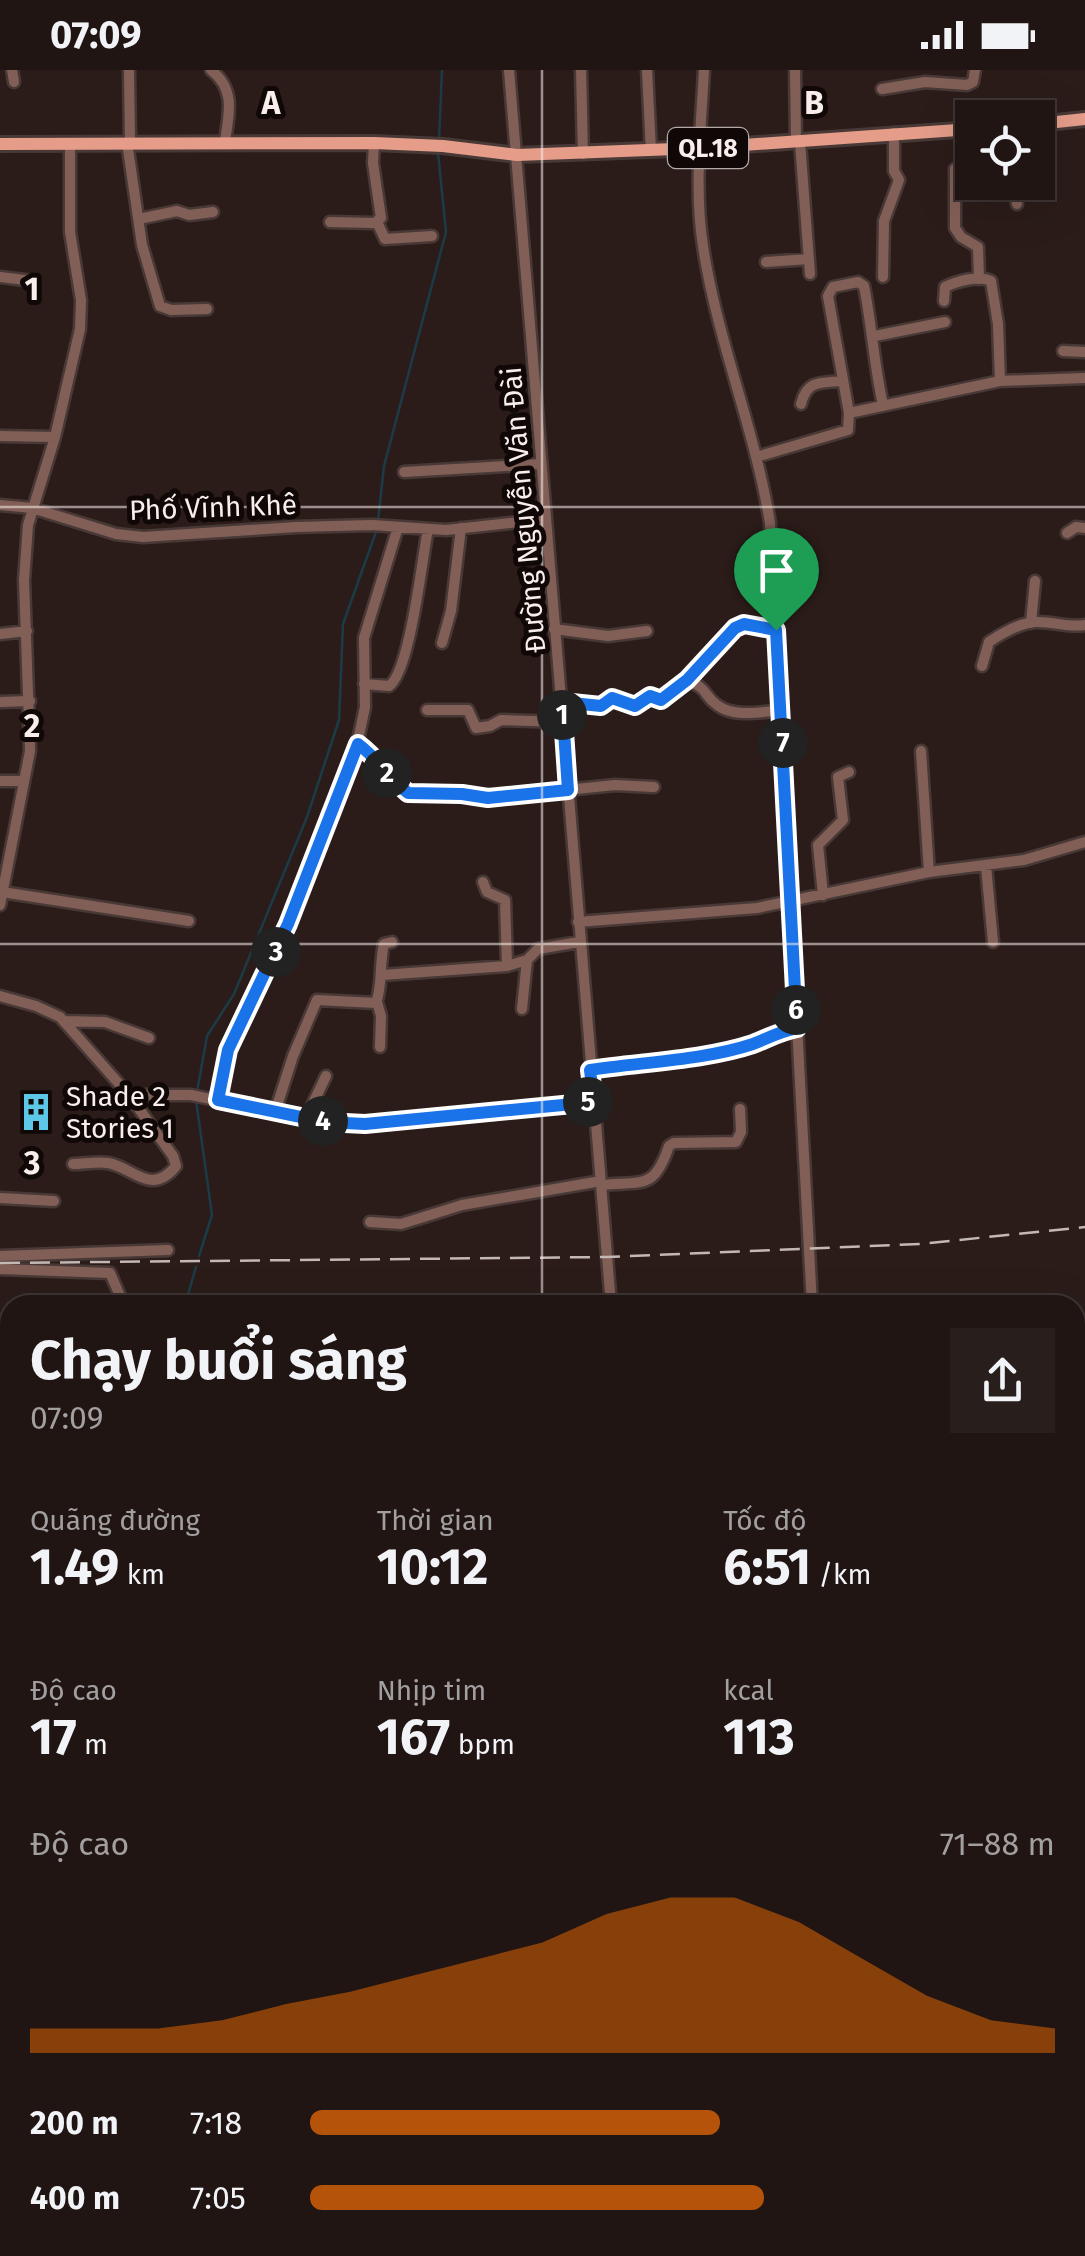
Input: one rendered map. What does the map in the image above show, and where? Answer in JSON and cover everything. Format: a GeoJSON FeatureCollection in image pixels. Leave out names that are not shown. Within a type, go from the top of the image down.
{"type":"FeatureCollection","features":[{"type":"Feature","properties":{"kind":"main road"},"geometry":{"type":"LineString","coordinates":[[1055,123],[1085,120]]}},
{"type":"Feature","properties":{"kind":"main road","name":"QL.18"},"geometry":{"type":"LineString","coordinates":[[0,144],[374,143],[516,156],[701,148],[955,129]]}},
{"type":"Feature","properties":{"kind":"street"},"geometry":{"type":"LineString","coordinates":[[129,70],[128,142],[148,268],[160,306],[171,310],[207,310]]}},
{"type":"Feature","properties":{"kind":"street"},"geometry":{"type":"LineString","coordinates":[[211,70],[230,96],[225,142]]}},
{"type":"Feature","properties":{"kind":"street","name":"Đường Nguyễn Văn Đài"},"geometry":{"type":"LineString","coordinates":[[510,70],[610,1295]]}},
{"type":"Feature","properties":{"kind":"street"},"geometry":{"type":"LineString","coordinates":[[582,70],[583,154]]}},
{"type":"Feature","properties":{"kind":"street"},"geometry":{"type":"LineString","coordinates":[[647,70],[651,151]]}},
{"type":"Feature","properties":{"kind":"street"},"geometry":{"type":"LineString","coordinates":[[704,70],[699,212],[702,244],[770,523],[811,1295]]}},
{"type":"Feature","properties":{"kind":"street"},"geometry":{"type":"LineString","coordinates":[[795,70],[810,274]]}},
{"type":"Feature","properties":{"kind":"street"},"geometry":{"type":"LineString","coordinates":[[882,89],[925,82],[967,85],[975,70]]}},
{"type":"Feature","properties":{"kind":"street"},"geometry":{"type":"LineString","coordinates":[[883,277],[884,220],[898,180],[894,170],[894,133]]}},
{"type":"Feature","properties":{"kind":"street"},"geometry":{"type":"LineString","coordinates":[[374,143],[373,162],[382,214],[377,222]]}},
{"type":"Feature","properties":{"kind":"street"},"geometry":{"type":"LineString","coordinates":[[0,905],[4,858],[30,751],[24,580],[32,508],[55,437],[80,328],[70,232],[70,144]]}},
{"type":"Feature","properties":{"kind":"street"},"geometry":{"type":"LineString","coordinates":[[955,169],[954,222],[961,237],[978,247],[979,279]]}},
{"type":"Feature","properties":{"kind":"street"},"geometry":{"type":"LineString","coordinates":[[1017,200],[1018,204]]}},
{"type":"Feature","properties":{"kind":"street"},"geometry":{"type":"LineString","coordinates":[[139,218],[178,211],[213,212]]}},
{"type":"Feature","properties":{"kind":"street"},"geometry":{"type":"LineString","coordinates":[[330,222],[377,222]]}},
{"type":"Feature","properties":{"kind":"street"},"geometry":{"type":"LineString","coordinates":[[377,222],[385,238],[432,236]]}},
{"type":"Feature","properties":{"kind":"street"},"geometry":{"type":"LineString","coordinates":[[766,262],[809,259]]}},
{"type":"Feature","properties":{"kind":"street"},"geometry":{"type":"LineString","coordinates":[[0,277],[32,281]]}},
{"type":"Feature","properties":{"kind":"street"},"geometry":{"type":"LineString","coordinates":[[944,302],[945,287],[979,279],[990,281],[996,305],[1000,382]]}},
{"type":"Feature","properties":{"kind":"street"},"geometry":{"type":"LineString","coordinates":[[756,457],[845,432],[849,426],[830,289],[862,284],[883,404]]}},
{"type":"Feature","properties":{"kind":"street"},"geometry":{"type":"LineString","coordinates":[[874,336],[946,322]]}},
{"type":"Feature","properties":{"kind":"street"},"geometry":{"type":"LineString","coordinates":[[1063,352],[1085,352]]}},
{"type":"Feature","properties":{"kind":"street"},"geometry":{"type":"LineString","coordinates":[[848,412],[1000,382],[1085,378]]}},
{"type":"Feature","properties":{"kind":"street"},"geometry":{"type":"LineString","coordinates":[[801,404],[812,384],[842,381]]}},
{"type":"Feature","properties":{"kind":"street"},"geometry":{"type":"LineString","coordinates":[[0,436],[55,437]]}},
{"type":"Feature","properties":{"kind":"street"},"geometry":{"type":"LineString","coordinates":[[404,472],[540,464]]}},
{"type":"Feature","properties":{"kind":"street","name":"Phố Vĩnh Khê"},"geometry":{"type":"LineString","coordinates":[[0,504],[32,508],[116,534],[143,537],[392,527]]}},
{"type":"Feature","properties":{"kind":"street"},"geometry":{"type":"LineString","coordinates":[[218,1100],[228,1050],[288,924],[358,744],[365,706],[364,638],[392,527],[461,528],[546,519]]}},
{"type":"Feature","properties":{"kind":"street"},"geometry":{"type":"LineString","coordinates":[[1067,533],[1080,526],[1085,528]]}},
{"type":"Feature","properties":{"kind":"street"},"geometry":{"type":"LineString","coordinates":[[442,643],[451,611],[461,528]]}},
{"type":"Feature","properties":{"kind":"street"},"geometry":{"type":"LineString","coordinates":[[364,684],[389,686],[397,680],[428,529]]}},
{"type":"Feature","properties":{"kind":"street"},"geometry":{"type":"LineString","coordinates":[[1032,623],[1036,581]]}},
{"type":"Feature","properties":{"kind":"street"},"geometry":{"type":"LineString","coordinates":[[982,666],[989,642],[1032,623],[1085,626]]}},
{"type":"Feature","properties":{"kind":"street"},"geometry":{"type":"LineString","coordinates":[[562,702],[601,706],[612,698],[635,706],[650,696],[661,700],[687,680],[739,626],[776,630]]}},
{"type":"Feature","properties":{"kind":"street"},"geometry":{"type":"LineString","coordinates":[[554,629],[608,636],[647,631]]}},
{"type":"Feature","properties":{"kind":"street"},"geometry":{"type":"LineString","coordinates":[[0,634],[27,631]]}},
{"type":"Feature","properties":{"kind":"street"},"geometry":{"type":"LineString","coordinates":[[687,680],[706,689],[714,704],[731,712],[781,710]]}},
{"type":"Feature","properties":{"kind":"street"},"geometry":{"type":"LineString","coordinates":[[0,702],[30,701]]}},
{"type":"Feature","properties":{"kind":"street"},"geometry":{"type":"LineString","coordinates":[[428,710],[468,710],[476,728],[481,729],[501,720],[562,722]]}},
{"type":"Feature","properties":{"kind":"street"},"geometry":{"type":"LineString","coordinates":[[358,744],[408,793],[488,798],[615,785],[654,787]]}},
{"type":"Feature","properties":{"kind":"street"},"geometry":{"type":"LineString","coordinates":[[921,751],[929,872]]}},
{"type":"Feature","properties":{"kind":"street"},"geometry":{"type":"LineString","coordinates":[[824,894],[817,850],[822,838],[843,820],[838,777],[849,772]]}},
{"type":"Feature","properties":{"kind":"street"},"geometry":{"type":"LineString","coordinates":[[0,781],[23,782]]}},
{"type":"Feature","properties":{"kind":"street"},"geometry":{"type":"LineString","coordinates":[[578,922],[739,910],[929,872],[1024,860],[1085,842]]}},
{"type":"Feature","properties":{"kind":"street"},"geometry":{"type":"LineString","coordinates":[[986,866],[992,942]]}},
{"type":"Feature","properties":{"kind":"street"},"geometry":{"type":"LineString","coordinates":[[483,882],[487,892],[505,900],[507,966]]}},
{"type":"Feature","properties":{"kind":"street"},"geometry":{"type":"LineString","coordinates":[[2,892],[189,921]]}},
{"type":"Feature","properties":{"kind":"street"},"geometry":{"type":"LineString","coordinates":[[380,1047],[381,1016],[376,1002],[382,950],[384,944],[392,942]]}},
{"type":"Feature","properties":{"kind":"street"},"geometry":{"type":"LineString","coordinates":[[382,975],[507,966],[528,960],[538,950],[579,942]]}},
{"type":"Feature","properties":{"kind":"street"},"geometry":{"type":"LineString","coordinates":[[522,1008],[528,960]]}},
{"type":"Feature","properties":{"kind":"street"},"geometry":{"type":"LineString","coordinates":[[0,996],[36,1006],[64,1022],[128,1095],[173,1156],[176,1166],[164,1178],[150,1180],[135,1178],[108,1163],[73,1164]]}},
{"type":"Feature","properties":{"kind":"street"},"geometry":{"type":"LineString","coordinates":[[275,1112],[317,1000],[376,1002]]}},
{"type":"Feature","properties":{"kind":"street"},"geometry":{"type":"LineString","coordinates":[[64,1022],[106,1022],[149,1038]]}},
{"type":"Feature","properties":{"kind":"street"},"geometry":{"type":"LineString","coordinates":[[590,1070],[708,1053],[756,1043],[770,1034],[797,1028]]}},
{"type":"Feature","properties":{"kind":"street"},"geometry":{"type":"LineString","coordinates":[[306,1118],[326,1076]]}},
{"type":"Feature","properties":{"kind":"street"},"geometry":{"type":"LineString","coordinates":[[128,1095],[190,1095],[306,1118],[365,1124],[594,1102]]}},
{"type":"Feature","properties":{"kind":"street"},"geometry":{"type":"LineString","coordinates":[[370,1222],[401,1224],[462,1205],[601,1183],[646,1181],[656,1177],[669,1146],[674,1143],[736,1142],[740,1110]]}},
{"type":"Feature","properties":{"kind":"street"},"geometry":{"type":"LineString","coordinates":[[0,1198],[54,1200]]}},
{"type":"Feature","properties":{"kind":"street"},"geometry":{"type":"LineString","coordinates":[[0,1256],[168,1250]]}},
{"type":"Feature","properties":{"kind":"street"},"geometry":{"type":"LineString","coordinates":[[0,1269],[110,1274],[122,1295]]}},
{"type":"Feature","properties":{"kind":"waterway"},"geometry":{"type":"LineString","coordinates":[[439,140],[442,70]]}},
{"type":"Feature","properties":{"kind":"waterway"},"geometry":{"type":"LineString","coordinates":[[378,521],[384,466],[446,232],[438,153]]}},
{"type":"Feature","properties":{"kind":"waterway"},"geometry":{"type":"LineString","coordinates":[[197,1092],[207,1036],[234,994],[307,817],[339,720],[343,624],[377,529]]}},
{"type":"Feature","properties":{"kind":"waterway"},"geometry":{"type":"LineString","coordinates":[[196,1100],[212,1215],[199,1256]]}},
{"type":"Feature","properties":{"kind":"waterway"},"geometry":{"type":"LineString","coordinates":[[188,1295],[196,1267]]}},
{"type":"Feature","properties":{"kind":"railway"},"geometry":{"type":"LineString","coordinates":[[0,1263],[607,1257],[920,1244],[1085,1227]]}},
{"type":"Feature","properties":{"kind":"place","name":"Shade 2 Stories 1"},"geometry":{"type":"Point","coordinates":[36,1112]}},
{"type":"Feature","properties":{"kind":"route"},"geometry":{"type":"LineString","coordinates":[[744,624],[776,630],[797,1028],[770,1034],[756,1043],[708,1053],[590,1070],[594,1102],[365,1124],[325,1122],[218,1100],[228,1050],[288,924],[358,744],[408,793],[488,798],[568,790],[562,702],[601,706],[612,698],[635,706],[647,696],[661,700],[687,680],[735,628],[744,624]]}}]}
